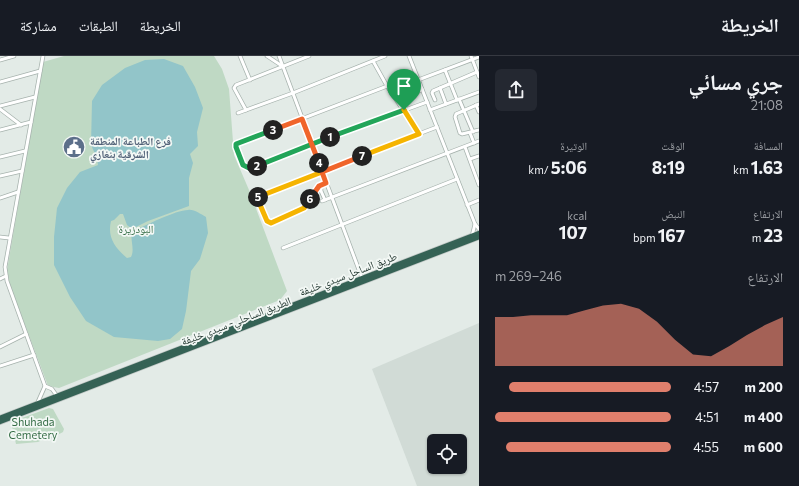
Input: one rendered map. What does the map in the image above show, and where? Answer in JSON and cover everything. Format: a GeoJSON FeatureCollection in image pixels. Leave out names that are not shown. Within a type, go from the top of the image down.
{"type":"FeatureCollection","features":[{"type":"Feature","properties":{"kind":"highway","name":"طريق الساحل سيدي خليفة"},"geometry":{"type":"LineString","coordinates":[[0,418],[334,291],[362,278],[479,233]]}},
{"type":"Feature","properties":{"kind":"highway","name":"الطريق الساحلي- سيدي خليفة"},"geometry":{"type":"LineString","coordinates":[[0,422],[334,291],[479,237]]}},
{"type":"Feature","properties":{"kind":"street"},"geometry":{"type":"LineString","coordinates":[[0,60],[14,56]]}},
{"type":"Feature","properties":{"kind":"street"},"geometry":{"type":"LineString","coordinates":[[37,404],[45,386],[6,276],[5,266],[43,56]]}},
{"type":"Feature","properties":{"kind":"street"},"geometry":{"type":"LineString","coordinates":[[240,56],[250,80]]}},
{"type":"Feature","properties":{"kind":"street"},"geometry":{"type":"LineString","coordinates":[[266,56],[282,66]]}},
{"type":"Feature","properties":{"kind":"street"},"geometry":{"type":"LineString","coordinates":[[279,56],[362,278]]}},
{"type":"Feature","properties":{"kind":"street"},"geometry":{"type":"LineString","coordinates":[[246,110],[234,88],[236,85],[309,56]]}},
{"type":"Feature","properties":{"kind":"street"},"geometry":{"type":"LineString","coordinates":[[238,113],[293,93],[384,56]]}},
{"type":"Feature","properties":{"kind":"street"},"geometry":{"type":"LineString","coordinates":[[409,56],[474,224],[479,229]]}},
{"type":"Feature","properties":{"kind":"street"},"geometry":{"type":"LineString","coordinates":[[418,80],[472,58],[479,57]]}},
{"type":"Feature","properties":{"kind":"street"},"geometry":{"type":"LineString","coordinates":[[472,58],[479,77]]}},
{"type":"Feature","properties":{"kind":"street"},"geometry":{"type":"LineString","coordinates":[[373,61],[387,86],[419,134]]}},
{"type":"Feature","properties":{"kind":"street"},"geometry":{"type":"LineString","coordinates":[[445,70],[464,110],[472,132],[474,143]]}},
{"type":"Feature","properties":{"kind":"street"},"geometry":{"type":"LineString","coordinates":[[0,82],[40,71]]}},
{"type":"Feature","properties":{"kind":"street"},"geometry":{"type":"LineString","coordinates":[[435,100],[432,92],[477,72]]}},
{"type":"Feature","properties":{"kind":"street"},"geometry":{"type":"LineString","coordinates":[[416,75],[236,144],[243,165],[251,169],[312,144],[427,102]]}},
{"type":"Feature","properties":{"kind":"street"},"geometry":{"type":"LineString","coordinates":[[440,88],[446,104]]}},
{"type":"Feature","properties":{"kind":"street"},"geometry":{"type":"LineString","coordinates":[[404,110],[406,102],[422,89]]}},
{"type":"Feature","properties":{"kind":"street"},"geometry":{"type":"LineString","coordinates":[[430,110],[479,92]]}},
{"type":"Feature","properties":{"kind":"street"},"geometry":{"type":"LineString","coordinates":[[0,106],[35,97]]}},
{"type":"Feature","properties":{"kind":"street"},"geometry":{"type":"LineString","coordinates":[[479,112],[478,105],[455,114],[454,117],[461,134],[464,135],[479,130]]}},
{"type":"Feature","properties":{"kind":"street"},"geometry":{"type":"LineString","coordinates":[[0,110],[21,125]]}},
{"type":"Feature","properties":{"kind":"street"},"geometry":{"type":"LineString","coordinates":[[0,130],[31,122]]}},
{"type":"Feature","properties":{"kind":"street"},"geometry":{"type":"LineString","coordinates":[[326,183],[320,185],[304,208],[271,223],[267,221],[257,198],[259,195],[437,127]]}},
{"type":"Feature","properties":{"kind":"street"},"geometry":{"type":"LineString","coordinates":[[320,185],[323,201],[479,141]]}},
{"type":"Feature","properties":{"kind":"street"},"geometry":{"type":"LineString","coordinates":[[465,147],[479,185]]}},
{"type":"Feature","properties":{"kind":"street"},"geometry":{"type":"LineString","coordinates":[[0,157],[25,151]]}},
{"type":"Feature","properties":{"kind":"street"},"geometry":{"type":"LineString","coordinates":[[470,159],[479,156]]}},
{"type":"Feature","properties":{"kind":"street"},"geometry":{"type":"LineString","coordinates":[[0,176],[22,171]]}},
{"type":"Feature","properties":{"kind":"street"},"geometry":{"type":"LineString","coordinates":[[283,248],[457,179]]}},
{"type":"Feature","properties":{"kind":"street"},"geometry":{"type":"LineString","coordinates":[[0,198],[18,192]]}},
{"type":"Feature","properties":{"kind":"street"},"geometry":{"type":"LineString","coordinates":[[467,204],[479,200]]}},
{"type":"Feature","properties":{"kind":"street"},"geometry":{"type":"LineString","coordinates":[[472,236],[474,224]]}},
{"type":"Feature","properties":{"kind":"street"},"geometry":{"type":"LineString","coordinates":[[0,237],[10,238]]}},
{"type":"Feature","properties":{"kind":"street"},"geometry":{"type":"LineString","coordinates":[[0,279],[6,276]]}},
{"type":"Feature","properties":{"kind":"street"},"geometry":{"type":"LineString","coordinates":[[0,348],[26,334]]}},
{"type":"Feature","properties":{"kind":"street"},"geometry":{"type":"LineString","coordinates":[[0,366],[34,355]]}},
{"type":"Feature","properties":{"kind":"street"},"geometry":{"type":"LineString","coordinates":[[45,386],[52,389],[57,396]]}},
{"type":"Feature","properties":{"kind":"shaded area"},"geometry":{"type":"Polygon","coordinates":[[[479,323],[479,486],[417,486],[372,369],[479,323]]]}},
{"type":"Feature","properties":{"kind":"green space","name":"البودزيرة"},"geometry":{"type":"Polygon","coordinates":[[[64,56],[214,56],[222,69],[229,89],[234,155],[249,190],[287,291],[280,300],[59,388],[48,386],[10,285],[7,270],[43,62],[64,56]]]}},
{"type":"Feature","properties":{"kind":"green space","name":"Shuhada Cemetery"},"geometry":{"type":"Polygon","coordinates":[[[49,408],[53,409],[64,429],[63,432],[50,439],[48,437],[38,442],[16,444],[11,422],[49,408]]]}},
{"type":"Feature","properties":{"kind":"water"},"geometry":{"type":"Polygon","coordinates":[[[164,59],[183,66],[195,87],[203,108],[197,132],[198,146],[190,154],[193,163],[189,178],[189,206],[148,221],[132,229],[127,225],[123,214],[120,214],[111,221],[111,237],[116,246],[127,258],[131,257],[133,251],[132,232],[168,215],[190,210],[206,217],[208,233],[200,259],[191,271],[182,329],[170,339],[158,341],[114,337],[86,321],[70,297],[54,265],[54,237],[57,208],[67,188],[80,172],[98,165],[97,158],[91,145],[92,101],[102,85],[125,68],[145,60],[164,59]]]}},
{"type":"Feature","properties":{"kind":"place","name":"فرع الطباعة المنطقة الشرقية بنغازي"},"geometry":{"type":"Point","coordinates":[74,147]}},
{"type":"Feature","properties":{"kind":"route"},"geometry":{"type":"LineString","coordinates":[[404,110],[312,144],[251,169],[248,169],[243,165],[235,146],[236,144],[302,119],[312,144],[322,172],[258,196],[257,198],[267,221],[272,223],[304,208],[319,186],[326,183],[322,172],[419,134],[404,110]]}}]}
